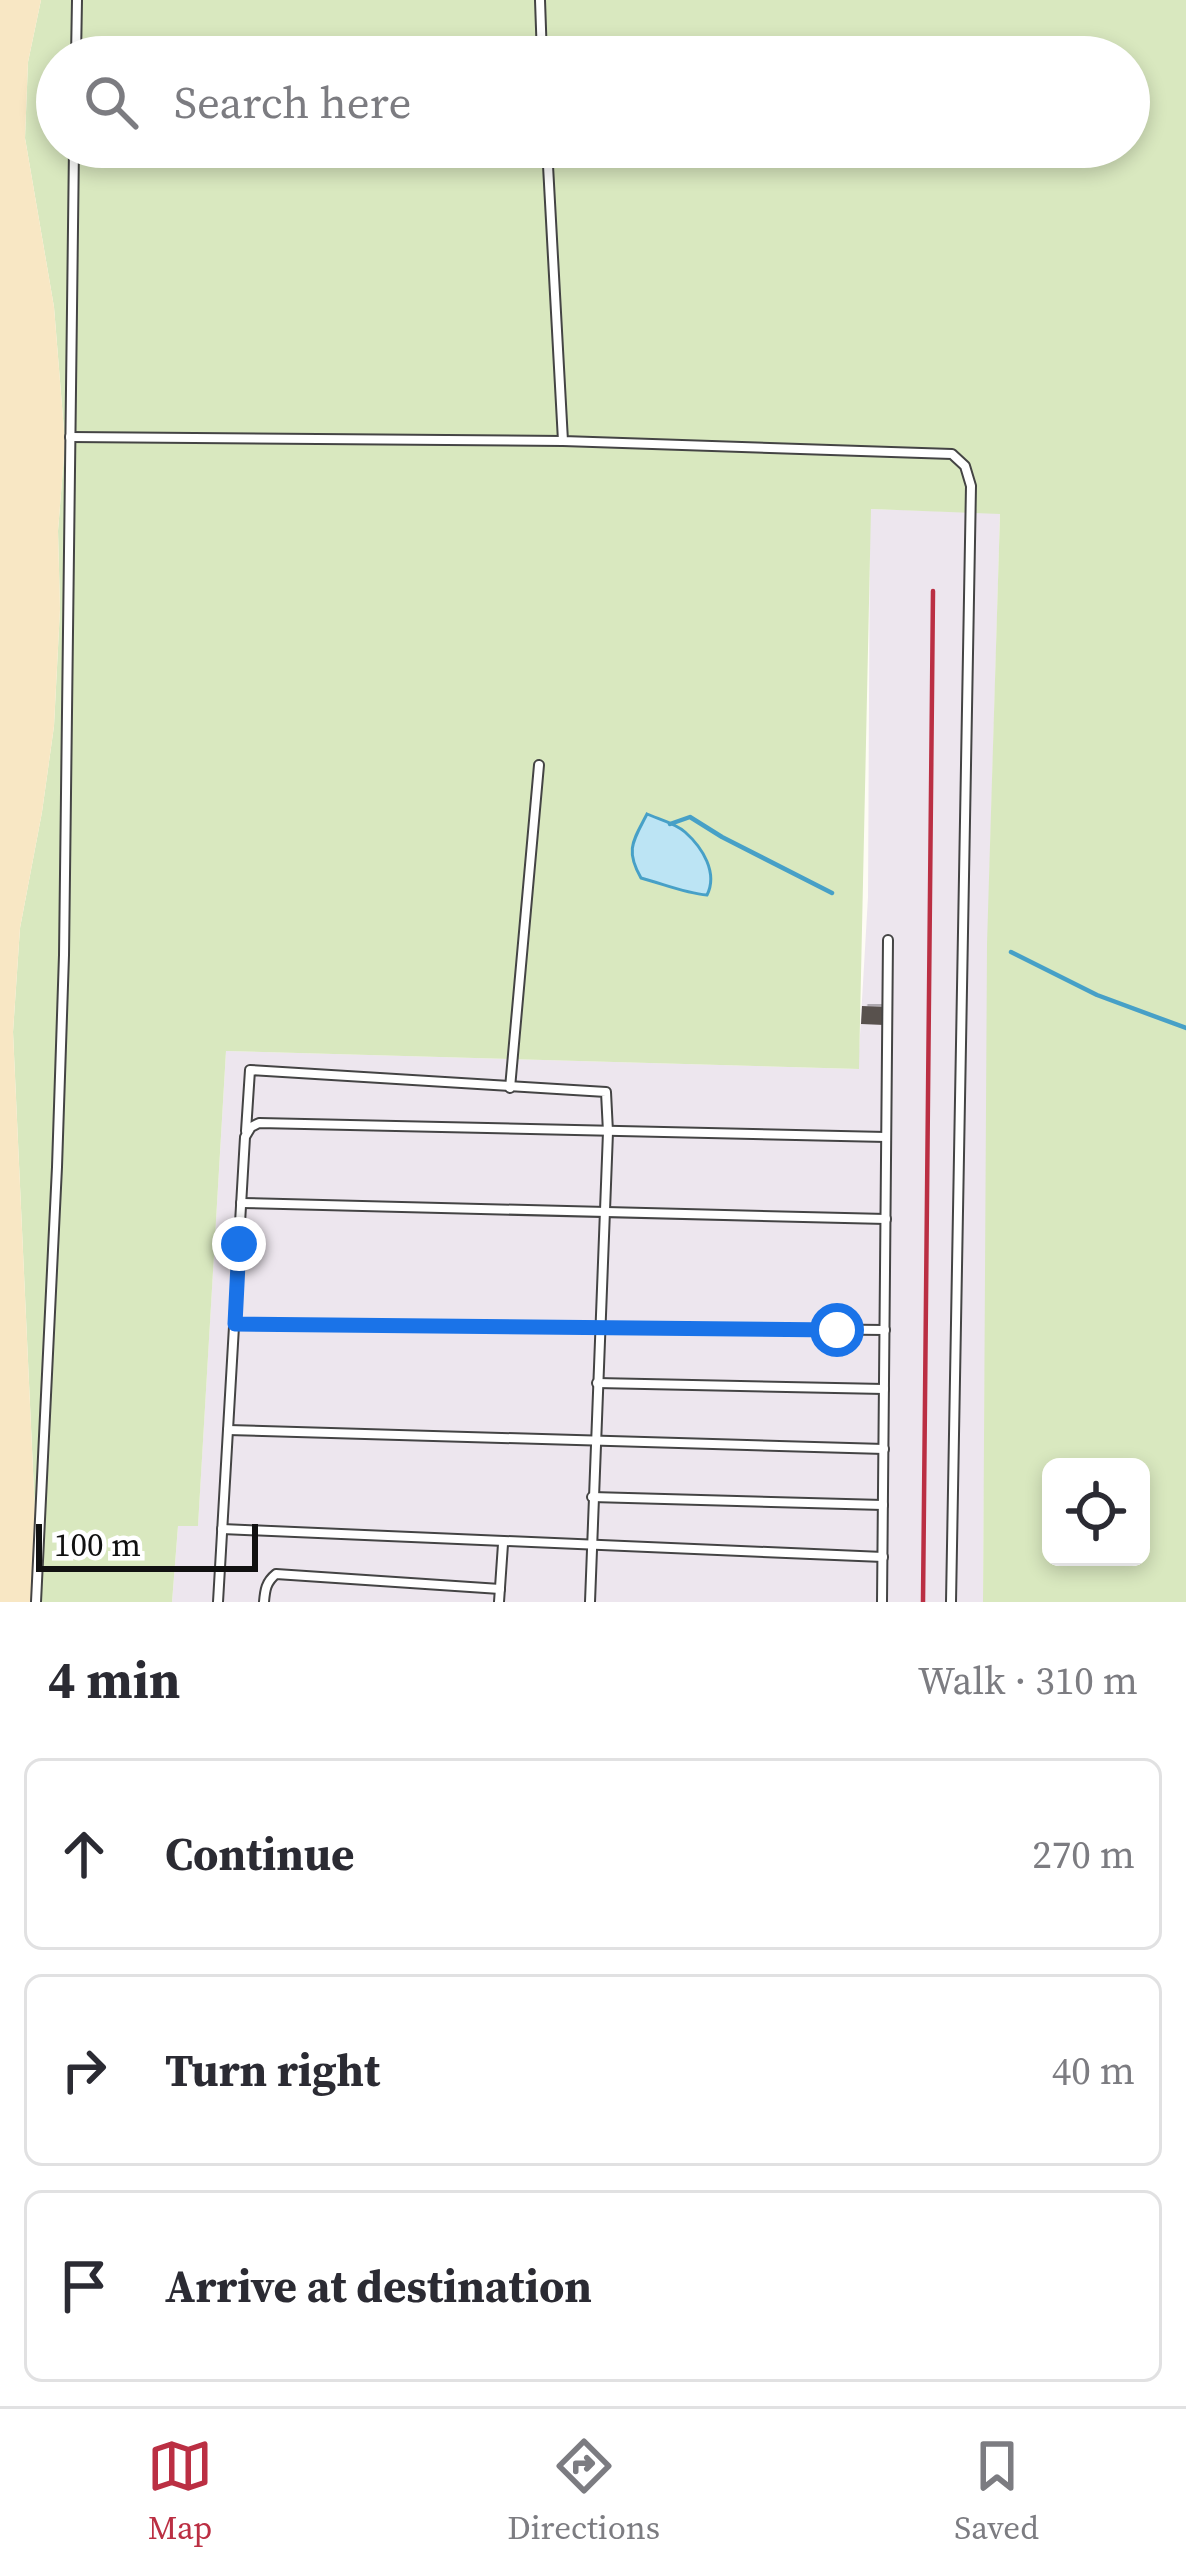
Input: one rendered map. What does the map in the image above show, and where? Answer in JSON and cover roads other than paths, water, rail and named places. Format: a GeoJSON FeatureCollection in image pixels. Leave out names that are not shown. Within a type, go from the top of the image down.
{"type":"FeatureCollection","features":[{"type":"Feature","properties":{"kind":"lane"},"geometry":{"type":"LineString","coordinates":[[76,36],[77,0]]}},
{"type":"Feature","properties":{"kind":"lane"},"geometry":{"type":"LineString","coordinates":[[540,0],[541,36]]}},
{"type":"Feature","properties":{"kind":"lane"},"geometry":{"type":"LineString","coordinates":[[36,1602],[63,978],[74,168]]}},
{"type":"Feature","properties":{"kind":"lane"},"geometry":{"type":"LineString","coordinates":[[548,168],[563,441]]}},
{"type":"Feature","properties":{"kind":"lane"},"geometry":{"type":"LineString","coordinates":[[70,437],[563,441],[928,452],[952,454],[965,466],[971,486],[951,1602]]}},
{"type":"Feature","properties":{"kind":"lane"},"geometry":{"type":"LineString","coordinates":[[510,1088],[539,765]]}},
{"type":"Feature","properties":{"kind":"lane"},"geometry":{"type":"LineString","coordinates":[[882,1602],[888,940]]}},
{"type":"Feature","properties":{"kind":"lane"},"geometry":{"type":"LineString","coordinates":[[218,1602],[250,1070],[606,1092],[590,1602]]}},
{"type":"Feature","properties":{"kind":"lane"},"geometry":{"type":"LineString","coordinates":[[245,1137],[259,1123],[886,1137]]}},
{"type":"Feature","properties":{"kind":"lane"},"geometry":{"type":"LineString","coordinates":[[242,1203],[886,1219]]}},
{"type":"Feature","properties":{"kind":"lane"},"geometry":{"type":"LineString","coordinates":[[235,1324],[884,1330]]}},
{"type":"Feature","properties":{"kind":"lane"},"geometry":{"type":"LineString","coordinates":[[597,1383],[884,1389]]}},
{"type":"Feature","properties":{"kind":"lane"},"geometry":{"type":"LineString","coordinates":[[228,1430],[884,1449]]}},
{"type":"Feature","properties":{"kind":"lane"},"geometry":{"type":"LineString","coordinates":[[592,1498],[883,1505]]}},
{"type":"Feature","properties":{"kind":"lane"},"geometry":{"type":"LineString","coordinates":[[222,1529],[883,1557]]}},
{"type":"Feature","properties":{"kind":"lane"},"geometry":{"type":"LineString","coordinates":[[500,1602],[503,1543]]}},
{"type":"Feature","properties":{"kind":"lane"},"geometry":{"type":"LineString","coordinates":[[264,1602],[276,1574],[500,1588]]}},
{"type":"Feature","properties":{"kind":"water"},"geometry":{"type":"Polygon","coordinates":[[[647,814],[681,829],[698,846],[710,870],[707,895],[641,878],[633,846],[647,814]]]}},
{"type":"Feature","properties":{"kind":"waterway"},"geometry":{"type":"LineString","coordinates":[[670,824],[690,817],[832,893]]}},
{"type":"Feature","properties":{"kind":"waterway"},"geometry":{"type":"LineString","coordinates":[[1011,952],[1097,995],[1186,1028]]}},
{"type":"Feature","properties":{"kind":"railway"},"geometry":{"type":"LineString","coordinates":[[923,1602],[933,591]]}}]}
